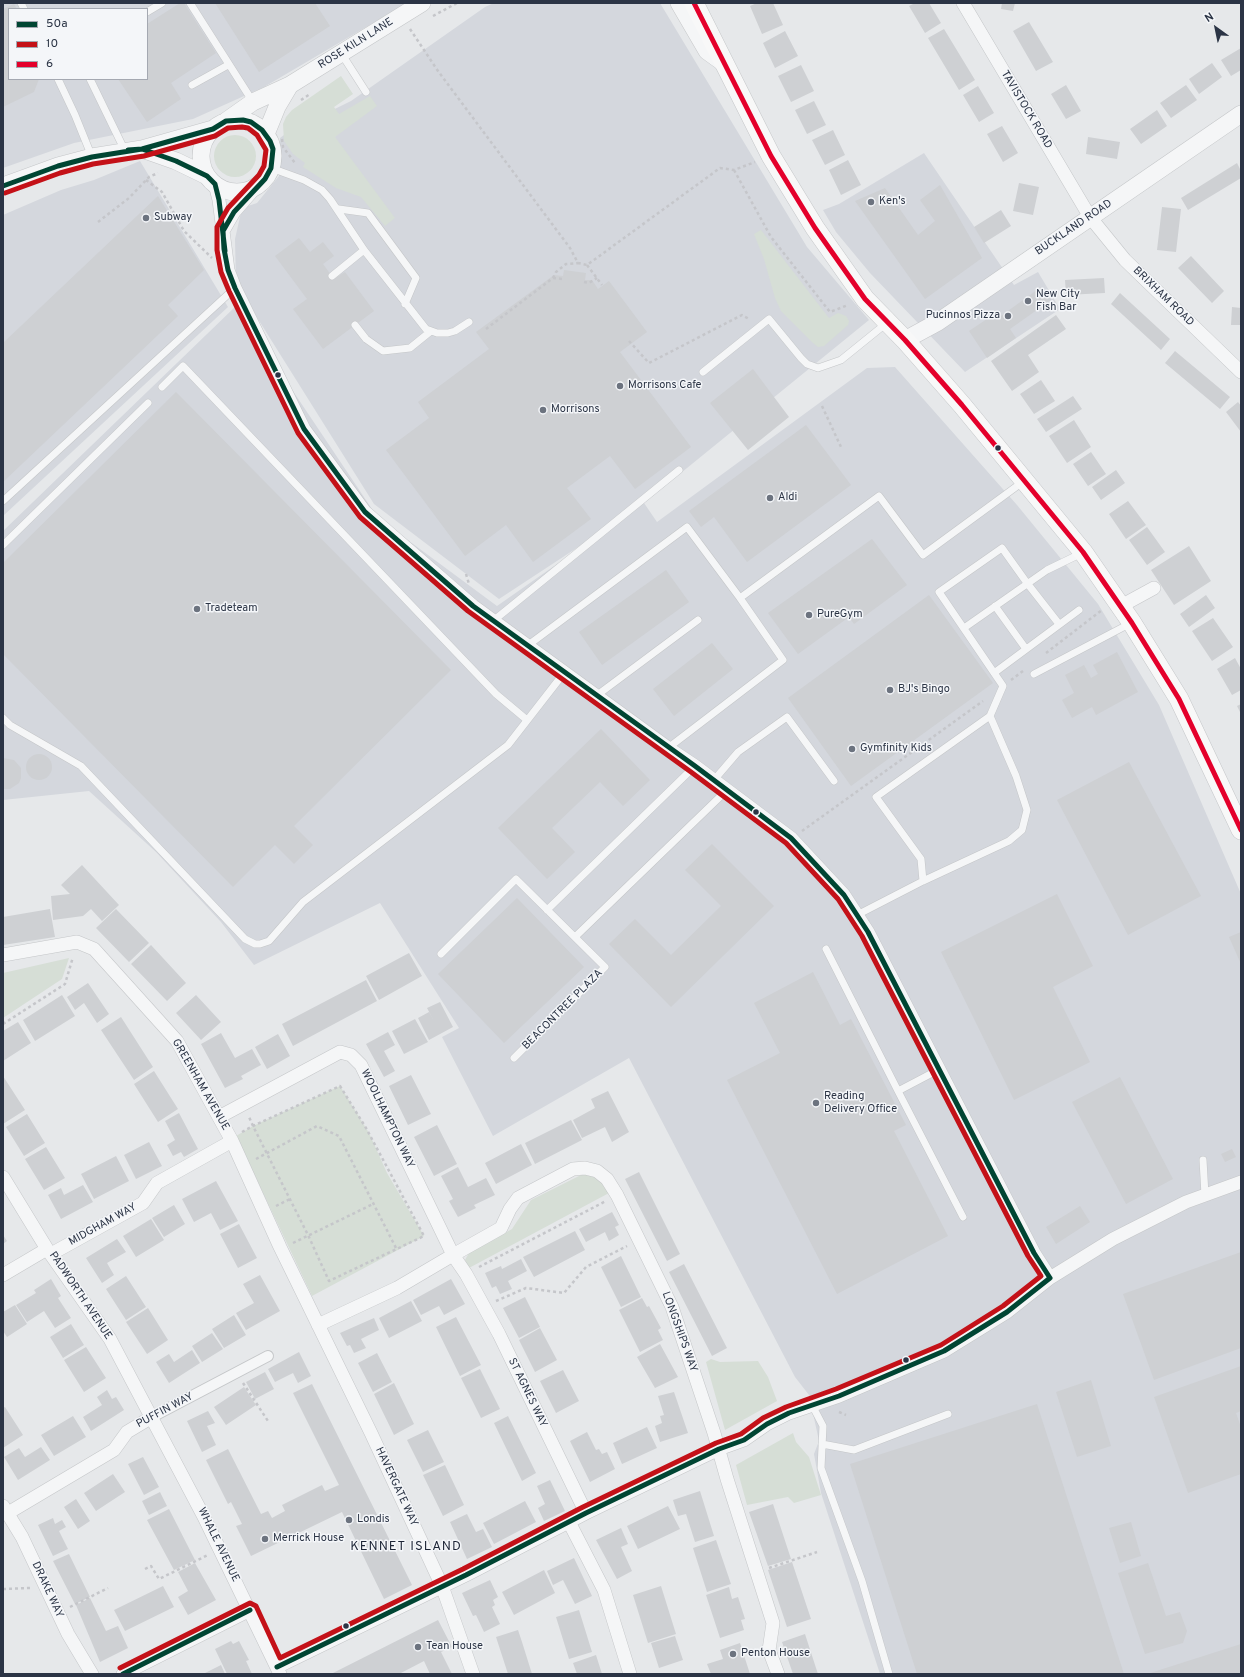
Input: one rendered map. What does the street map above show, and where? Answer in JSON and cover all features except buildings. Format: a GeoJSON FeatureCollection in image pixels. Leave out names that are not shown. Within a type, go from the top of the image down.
{"type":"FeatureCollection","features":[{"type":"Feature","properties":{"kind":"main road"},"geometry":{"type":"LineString","coordinates":[[694,3],[771,156],[815,228],[865,299],[905,340],[962,405],[1025,481],[1083,552],[1132,623],[1180,700],[1241,830]]}},
{"type":"Feature","properties":{"kind":"main road"},"geometry":{"type":"LineString","coordinates":[[708,3],[724,44],[725,64]]}},
{"type":"Feature","properties":{"kind":"street","name":"ROSE KILN LANE"},"geometry":{"type":"LineString","coordinates":[[3,186],[58,166],[125,150],[142,149],[220,125],[252,102],[290,85],[422,3]]}},
{"type":"Feature","properties":{"kind":"street"},"geometry":{"type":"LineString","coordinates":[[679,3],[707,51],[725,64]]}},
{"type":"Feature","properties":{"kind":"street","name":"TAVISTOCK ROAD"},"geometry":{"type":"LineString","coordinates":[[962,3],[1090,217]]}},
{"type":"Feature","properties":{"kind":"street","name":"ROSE KILN LANE"},"geometry":{"type":"LineString","coordinates":[[266,134],[277,107],[290,85]]}},
{"type":"Feature","properties":{"kind":"street","name":"BUCKLAND ROAD"},"geometry":{"type":"LineString","coordinates":[[905,340],[938,322],[1241,114]]}},
{"type":"Feature","properties":{"kind":"street"},"geometry":{"type":"LineString","coordinates":[[223,232],[234,212],[255,188],[263,182],[271,168],[273,149],[266,134],[251,122],[243,120],[220,125],[203,142],[201,162],[211,180],[223,232],[228,270],[235,288],[304,430],[365,512],[473,606],[792,838],[844,895],[868,932],[938,1070],[1034,1253],[1050,1278]]}},
{"type":"Feature","properties":{"kind":"street","name":"ROSE KILN LANE"},"geometry":{"type":"LineString","coordinates":[[142,149],[176,161],[211,180]]}},
{"type":"Feature","properties":{"kind":"street"},"geometry":{"type":"LineString","coordinates":[[211,180],[232,192],[246,191],[255,188]]}},
{"type":"Feature","properties":{"kind":"street","name":"BRIXHAM ROAD"},"geometry":{"type":"LineString","coordinates":[[1090,217],[1125,260],[1241,372]]}},
{"type":"Feature","properties":{"kind":"street"},"geometry":{"type":"LineString","coordinates":[[1118,603],[1154,588]]}},
{"type":"Feature","properties":{"kind":"street"},"geometry":{"type":"LineString","coordinates":[[3,955],[77,942]]}},
{"type":"Feature","properties":{"kind":"street","name":"GREENHAM AVENUE"},"geometry":{"type":"LineString","coordinates":[[77,942],[94,949],[177,1041],[232,1141],[318,1325]]}},
{"type":"Feature","properties":{"kind":"street","name":"WOOLHAMPTON WAY"},"geometry":{"type":"LineString","coordinates":[[219,1117],[340,1052],[351,1055],[361,1065],[453,1255]]}},
{"type":"Feature","properties":{"kind":"street","name":"MIDGHAM WAY"},"geometry":{"type":"LineString","coordinates":[[49,1251],[143,1203],[157,1183],[232,1141]]}},
{"type":"Feature","properties":{"kind":"street","name":"LONGSHIPS WAY"},"geometry":{"type":"LineString","coordinates":[[453,1255],[501,1228],[510,1209],[518,1198],[574,1169],[585,1168],[597,1171],[607,1180],[617,1195],[672,1306],[719,1449],[726,1479],[773,1623],[769,1650],[778,1674]]}},
{"type":"Feature","properties":{"kind":"street","name":"PADWORTH AVENUE"},"geometry":{"type":"LineString","coordinates":[[3,1177],[49,1251],[110,1339],[152,1417]]}},
{"type":"Feature","properties":{"kind":"street"},"geometry":{"type":"LineString","coordinates":[[279,1671],[378,1617],[586,1513],[719,1449],[744,1440],[766,1424],[789,1413],[839,1396],[944,1351],[1007,1312],[1050,1278],[1113,1239],[1186,1202],[1241,1182]]}},
{"type":"Feature","properties":{"kind":"street"},"geometry":{"type":"LineString","coordinates":[[3,1275],[49,1251]]}},
{"type":"Feature","properties":{"kind":"street"},"geometry":{"type":"LineString","coordinates":[[318,1325],[397,1288],[453,1255],[466,1274]]}},
{"type":"Feature","properties":{"kind":"street","name":"ST AGNES WAY"},"geometry":{"type":"LineString","coordinates":[[466,1274],[499,1334],[586,1513]]}},
{"type":"Feature","properties":{"kind":"street","name":"HAVERGATE WAY"},"geometry":{"type":"LineString","coordinates":[[318,1325],[442,1586],[473,1674]]}},
{"type":"Feature","properties":{"kind":"street","name":"PUFFIN WAY"},"geometry":{"type":"LineString","coordinates":[[6,1510],[114,1450],[127,1432],[152,1417],[268,1356]]}},
{"type":"Feature","properties":{"kind":"street","name":"WHALE AVENUE"},"geometry":{"type":"LineString","coordinates":[[152,1417],[250,1610],[279,1671]]}},
{"type":"Feature","properties":{"kind":"street","name":"DRAKE WAY"},"geometry":{"type":"LineString","coordinates":[[6,1510],[22,1537],[58,1613],[92,1674]]}},
{"type":"Feature","properties":{"kind":"street"},"geometry":{"type":"LineString","coordinates":[[569,1522],[604,1590],[630,1674]]}},
{"type":"Feature","properties":{"kind":"street"},"geometry":{"type":"LineString","coordinates":[[123,1674],[250,1610]]}},
{"type":"Feature","properties":{"kind":"lane"},"geometry":{"type":"LineString","coordinates":[[148,11],[162,3]]}},
{"type":"Feature","properties":{"kind":"lane"},"geometry":{"type":"LineString","coordinates":[[190,3],[252,102]]}},
{"type":"Feature","properties":{"kind":"lane"},"geometry":{"type":"LineString","coordinates":[[341,53],[366,92]]}},
{"type":"Feature","properties":{"kind":"lane"},"geometry":{"type":"LineString","coordinates":[[192,85],[228,65]]}},
{"type":"Feature","properties":{"kind":"lane"},"geometry":{"type":"LineString","coordinates":[[58,80],[92,157]]}},
{"type":"Feature","properties":{"kind":"lane"},"geometry":{"type":"LineString","coordinates":[[90,80],[125,150]]}},
{"type":"Feature","properties":{"kind":"lane"},"geometry":{"type":"LineString","coordinates":[[271,168],[304,180],[317,187],[330,199],[339,209],[364,250],[422,325],[431,331],[442,333],[455,331],[469,322]]}},
{"type":"Feature","properties":{"kind":"lane"},"geometry":{"type":"LineString","coordinates":[[339,209],[368,213],[416,278],[405,304]]}},
{"type":"Feature","properties":{"kind":"lane"},"geometry":{"type":"LineString","coordinates":[[332,276],[364,250]]}},
{"type":"Feature","properties":{"kind":"lane"},"geometry":{"type":"LineString","coordinates":[[3,501],[235,288]]}},
{"type":"Feature","properties":{"kind":"lane"},"geometry":{"type":"LineString","coordinates":[[704,372],[769,319],[801,358],[808,364],[818,368],[841,360],[888,322]]}},
{"type":"Feature","properties":{"kind":"lane"},"geometry":{"type":"LineString","coordinates":[[355,325],[366,339],[383,350],[410,348],[431,331]]}},
{"type":"Feature","properties":{"kind":"lane"},"geometry":{"type":"LineString","coordinates":[[162,387],[183,366],[496,694],[527,720]]}},
{"type":"Feature","properties":{"kind":"lane"},"geometry":{"type":"LineString","coordinates":[[3,545],[148,403]]}},
{"type":"Feature","properties":{"kind":"lane"},"geometry":{"type":"LineString","coordinates":[[493,621],[679,470]]}},
{"type":"Feature","properties":{"kind":"lane"},"geometry":{"type":"LineString","coordinates":[[740,598],[878,496],[923,555],[1025,481]]}},
{"type":"Feature","properties":{"kind":"lane"},"geometry":{"type":"LineString","coordinates":[[527,646],[687,527],[740,598],[783,660],[668,748]]}},
{"type":"Feature","properties":{"kind":"lane"},"geometry":{"type":"LineString","coordinates":[[923,881],[921,859],[876,797],[990,716],[1003,686],[939,592],[1002,548],[1027,584],[1060,624]]}},
{"type":"Feature","properties":{"kind":"lane"},"geometry":{"type":"LineString","coordinates":[[964,628],[1047,570],[1083,552]]}},
{"type":"Feature","properties":{"kind":"lane"},"geometry":{"type":"LineString","coordinates":[[995,606],[1026,649]]}},
{"type":"Feature","properties":{"kind":"lane"},"geometry":{"type":"LineString","coordinates":[[994,673],[1079,610]]}},
{"type":"Feature","properties":{"kind":"lane"},"geometry":{"type":"LineString","coordinates":[[596,696],[698,620]]}},
{"type":"Feature","properties":{"kind":"lane"},"geometry":{"type":"LineString","coordinates":[[1034,674],[1132,623]]}},
{"type":"Feature","properties":{"kind":"lane"},"geometry":{"type":"LineString","coordinates":[[3,718],[10,725],[81,766],[245,939],[255,944],[260,944],[269,941],[303,902],[508,745],[564,673]]}},
{"type":"Feature","properties":{"kind":"lane"},"geometry":{"type":"LineString","coordinates":[[857,915],[923,881],[1009,841],[1022,830],[1027,810],[1016,776],[990,716]]}},
{"type":"Feature","properties":{"kind":"lane"},"geometry":{"type":"LineString","coordinates":[[714,780],[738,752],[787,717],[834,781]]}},
{"type":"Feature","properties":{"kind":"lane"},"geometry":{"type":"LineString","coordinates":[[547,910],[695,766]]}},
{"type":"Feature","properties":{"kind":"lane"},"geometry":{"type":"LineString","coordinates":[[575,937],[727,790]]}},
{"type":"Feature","properties":{"kind":"lane","name":"BEACONTREE PLAZA"},"geometry":{"type":"LineString","coordinates":[[441,954],[516,879],[605,967],[514,1058]]}},
{"type":"Feature","properties":{"kind":"lane"},"geometry":{"type":"LineString","coordinates":[[826,949],[963,1217]]}},
{"type":"Feature","properties":{"kind":"lane"},"geometry":{"type":"LineString","coordinates":[[898,1091],[938,1070]]}},
{"type":"Feature","properties":{"kind":"lane"},"geometry":{"type":"LineString","coordinates":[[1203,1160],[1205,1195]]}},
{"type":"Feature","properties":{"kind":"lane"},"geometry":{"type":"LineString","coordinates":[[812,1405],[823,1426],[821,1468],[862,1581],[889,1674]]}},
{"type":"Feature","properties":{"kind":"lane"},"geometry":{"type":"LineString","coordinates":[[822,1444],[854,1450],[948,1414]]}},
{"type":"Feature","properties":{"kind":"path"},"geometry":{"type":"LineString","coordinates":[[410,29],[438,71],[570,248],[578,263]]}},
{"type":"Feature","properties":{"kind":"path"},"geometry":{"type":"LineString","coordinates":[[587,265],[720,168],[734,170],[771,156]]}},
{"type":"Feature","properties":{"kind":"path"},"geometry":{"type":"LineString","coordinates":[[734,170],[771,237],[830,312],[849,305]]}},
{"type":"Feature","properties":{"kind":"path"},"geometry":{"type":"LineString","coordinates":[[98,222],[129,198],[147,179],[162,192],[184,231],[213,259],[213,251]]}},
{"type":"Feature","properties":{"kind":"path"},"geometry":{"type":"LineString","coordinates":[[486,329],[553,278],[556,272],[566,264],[578,263],[587,265],[602,285]]}},
{"type":"Feature","properties":{"kind":"path"},"geometry":{"type":"LineString","coordinates":[[553,278],[563,279]]}},
{"type":"Feature","properties":{"kind":"path"},"geometry":{"type":"LineString","coordinates":[[584,282],[589,283],[597,278]]}},
{"type":"Feature","properties":{"kind":"path"},"geometry":{"type":"LineString","coordinates":[[629,341],[649,364],[742,315],[749,320]]}},
{"type":"Feature","properties":{"kind":"path"},"geometry":{"type":"LineString","coordinates":[[822,406],[841,447]]}},
{"type":"Feature","properties":{"kind":"path"},"geometry":{"type":"LineString","coordinates":[[1040,657],[1118,603]]}},
{"type":"Feature","properties":{"kind":"path"},"geometry":{"type":"LineString","coordinates":[[792,838],[956,722],[1028,667]]}},
{"type":"Feature","properties":{"kind":"path"},"geometry":{"type":"LineString","coordinates":[[3,1024],[65,984],[77,942]]}},
{"type":"Feature","properties":{"kind":"path"},"geometry":{"type":"LineString","coordinates":[[243,1103],[253,1126],[308,1235],[329,1281],[424,1236],[366,1128],[340,1086],[253,1126]]}},
{"type":"Feature","properties":{"kind":"path"},"geometry":{"type":"LineString","coordinates":[[267,1154],[317,1126],[339,1136],[396,1248]]}},
{"type":"Feature","properties":{"kind":"path"},"geometry":{"type":"LineString","coordinates":[[466,1274],[617,1195]]}},
{"type":"Feature","properties":{"kind":"path"},"geometry":{"type":"LineString","coordinates":[[308,1235],[373,1204]]}},
{"type":"Feature","properties":{"kind":"path"},"geometry":{"type":"LineString","coordinates":[[483,1307],[526,1288],[564,1293],[586,1267],[639,1240]]}},
{"type":"Feature","properties":{"kind":"path"},"geometry":{"type":"LineString","coordinates":[[237,1373],[268,1421]]}},
{"type":"Feature","properties":{"kind":"path"},"geometry":{"type":"LineString","coordinates":[[145,1569],[151,1566],[159,1579],[219,1549]]}},
{"type":"Feature","properties":{"kind":"path"},"geometry":{"type":"LineString","coordinates":[[757,1572],[817,1552]]}},
{"type":"Feature","properties":{"kind":"path"},"geometry":{"type":"LineString","coordinates":[[3,1589],[46,1587]]}},
{"type":"Feature","properties":{"kind":"path"},"geometry":{"type":"LineString","coordinates":[[58,1613],[108,1588]]}},
{"type":"Feature","properties":{"kind":"shaded area"},"geometry":{"type":"Polygon","coordinates":[[[3,3],[407,3],[264,87],[193,119],[74,143],[3,168],[3,3]]]}},
{"type":"Feature","properties":{"kind":"shaded area"},"geometry":{"type":"Polygon","coordinates":[[[494,3],[660,3],[807,247],[869,320],[644,503],[657,522],[867,368],[895,367],[1017,505],[1098,604],[1159,705],[1241,894],[1241,1674],[880,1674],[821,1493],[814,1454],[819,1441],[809,1395],[795,1377],[629,1058],[493,1136],[442,1037],[459,1028],[380,903],[254,965],[221,922],[156,852],[89,791],[3,800],[3,531],[236,306],[378,518],[497,606],[627,515],[499,599],[374,504],[236,284],[235,239],[242,208],[257,203],[279,176],[280,138],[288,132],[351,101],[485,7],[494,3]]]}},
{"type":"Feature","properties":{"kind":"shaded area"},"geometry":{"type":"Polygon","coordinates":[[[341,76],[353,94],[334,107],[339,114],[370,96],[377,106],[335,137],[395,218],[385,226],[361,197],[336,188],[303,167],[305,163],[293,154],[284,141],[283,124],[286,117],[292,110],[341,76]]]}},
{"type":"Feature","properties":{"kind":"shaded area"},"geometry":{"type":"Polygon","coordinates":[[[231,135],[239,135],[247,138],[253,144],[256,156],[253,168],[247,174],[239,177],[231,177],[223,174],[217,168],[214,160],[214,152],[217,144],[223,138],[231,135]]]}},
{"type":"Feature","properties":{"kind":"shaded area"},"geometry":{"type":"Polygon","coordinates":[[[924,153],[1014,285],[1038,272],[1060,309],[965,372],[870,273],[836,232],[823,210],[839,204],[924,153]]]}},
{"type":"Feature","properties":{"kind":"shaded area"},"geometry":{"type":"Polygon","coordinates":[[[140,161],[228,307],[3,516],[3,215],[61,190],[94,180],[140,161]]]}},
{"type":"Feature","properties":{"kind":"shaded area"},"geometry":{"type":"Polygon","coordinates":[[[761,230],[829,318],[838,313],[846,316],[849,321],[848,325],[824,346],[818,347],[813,343],[781,311],[775,298],[764,259],[754,234],[761,230]]]}},
{"type":"Feature","properties":{"kind":"shaded area"},"geometry":{"type":"Polygon","coordinates":[[[69,958],[62,979],[3,1018],[3,973],[69,958]]]}},
{"type":"Feature","properties":{"kind":"shaded area"},"geometry":{"type":"Polygon","coordinates":[[[340,1086],[369,1133],[387,1173],[424,1236],[312,1296],[236,1136],[253,1126],[340,1086]]]}},
{"type":"Feature","properties":{"kind":"shaded area"},"geometry":{"type":"Polygon","coordinates":[[[583,1174],[602,1179],[609,1193],[469,1268],[465,1260],[469,1253],[512,1229],[531,1200],[583,1174]]]}},
{"type":"Feature","properties":{"kind":"shaded area"},"geometry":{"type":"Polygon","coordinates":[[[711,1359],[720,1362],[758,1361],[768,1377],[777,1401],[725,1430],[706,1362],[711,1359]]]}},
{"type":"Feature","properties":{"kind":"shaded area"},"geometry":{"type":"Polygon","coordinates":[[[793,1433],[796,1442],[809,1457],[821,1495],[794,1503],[788,1497],[747,1505],[736,1465],[793,1433]]]}},
{"type":"Feature","properties":{"kind":"transit line","name":"6"},"geometry":{"type":"LineString","coordinates":[[694,3],[771,156],[815,228],[865,299],[905,340],[962,405],[1083,552],[1132,623],[1179,699],[1241,830]]}},
{"type":"Feature","properties":{"kind":"transit line","name":"50a"},"geometry":{"type":"LineString","coordinates":[[3,186],[58,166],[92,157],[142,149],[213,129],[226,121],[243,120],[251,122],[262,130],[270,141],[273,149],[271,168],[265,179],[234,212],[223,231],[224,249],[228,270],[235,288],[304,429],[365,512],[473,606],[695,766],[791,838],[844,895],[868,932],[1034,1253],[1050,1278]]}},
{"type":"Feature","properties":{"kind":"transit line","name":"10"},"geometry":{"type":"LineString","coordinates":[[5,193],[60,173],[93,164],[144,156],[215,136],[228,128],[248,128],[257,135],[266,150],[264,166],[259,175],[228,208],[217,227],[217,250],[221,272],[229,291],[298,433],[360,517],[468,611],[691,772],[786,843],[838,899],[862,936],[1028,1256],[1041,1276],[1003,1306],[941,1345],[836,1389],[786,1407],[763,1418],[741,1434],[716,1443],[583,1507],[463,1569],[280,1658],[256,1606],[250,1603],[120,1668]]}},
{"type":"Feature","properties":{"kind":"transit line","name":"50a"},"geometry":{"type":"LineString","coordinates":[[128,150],[142,149],[176,161],[207,176],[215,184],[219,200],[225,251]]}},
{"type":"Feature","properties":{"kind":"transit line","name":"50a"},"geometry":{"type":"LineString","coordinates":[[277,1667],[466,1575],[586,1513],[719,1449],[744,1440],[767,1424],[789,1413],[839,1396],[944,1351],[1007,1312],[1050,1278]]}},
{"type":"Feature","properties":{"kind":"transit line","name":"50a"},"geometry":{"type":"LineString","coordinates":[[123,1674],[250,1610]]}},
{"type":"Feature","properties":{"kind":"place","name":"Ken's"},"geometry":{"type":"Point","coordinates":[871,202]}},
{"type":"Feature","properties":{"kind":"place","name":"Subway"},"geometry":{"type":"Point","coordinates":[146,218]}},
{"type":"Feature","properties":{"kind":"place","name":"New City Fish Bar"},"geometry":{"type":"Point","coordinates":[1028,301]}},
{"type":"Feature","properties":{"kind":"place","name":"Pucinnos Pizza"},"geometry":{"type":"Point","coordinates":[1008,316]}},
{"type":"Feature","properties":{"kind":"place","name":"Morrisons Cafe"},"geometry":{"type":"Point","coordinates":[620,386]}},
{"type":"Feature","properties":{"kind":"place","name":"Morrisons"},"geometry":{"type":"Point","coordinates":[543,410]}},
{"type":"Feature","properties":{"kind":"place","name":"Aldi"},"geometry":{"type":"Point","coordinates":[770,498]}},
{"type":"Feature","properties":{"kind":"place","name":"Tradeteam"},"geometry":{"type":"Point","coordinates":[197,609]}},
{"type":"Feature","properties":{"kind":"place","name":"PureGym"},"geometry":{"type":"Point","coordinates":[809,615]}},
{"type":"Feature","properties":{"kind":"place","name":"BJ's Bingo"},"geometry":{"type":"Point","coordinates":[890,690]}},
{"type":"Feature","properties":{"kind":"place","name":"Gymfinity Kids"},"geometry":{"type":"Point","coordinates":[852,749]}},
{"type":"Feature","properties":{"kind":"place","name":"Reading Delivery Office"},"geometry":{"type":"Point","coordinates":[816,1103]}},
{"type":"Feature","properties":{"kind":"place","name":"Londis"},"geometry":{"type":"Point","coordinates":[349,1520]}},
{"type":"Feature","properties":{"kind":"place","name":"Merrick House"},"geometry":{"type":"Point","coordinates":[265,1539]}},
{"type":"Feature","properties":{"kind":"place","name":"Tean House"},"geometry":{"type":"Point","coordinates":[418,1647]}},
{"type":"Feature","properties":{"kind":"place","name":"Penton House"},"geometry":{"type":"Point","coordinates":[733,1654]}},
{"type":"Feature","properties":{"kind":"district","name":"KENNET ISLAND"},"geometry":{"type":"Point","coordinates":[406,1547]}}]}
